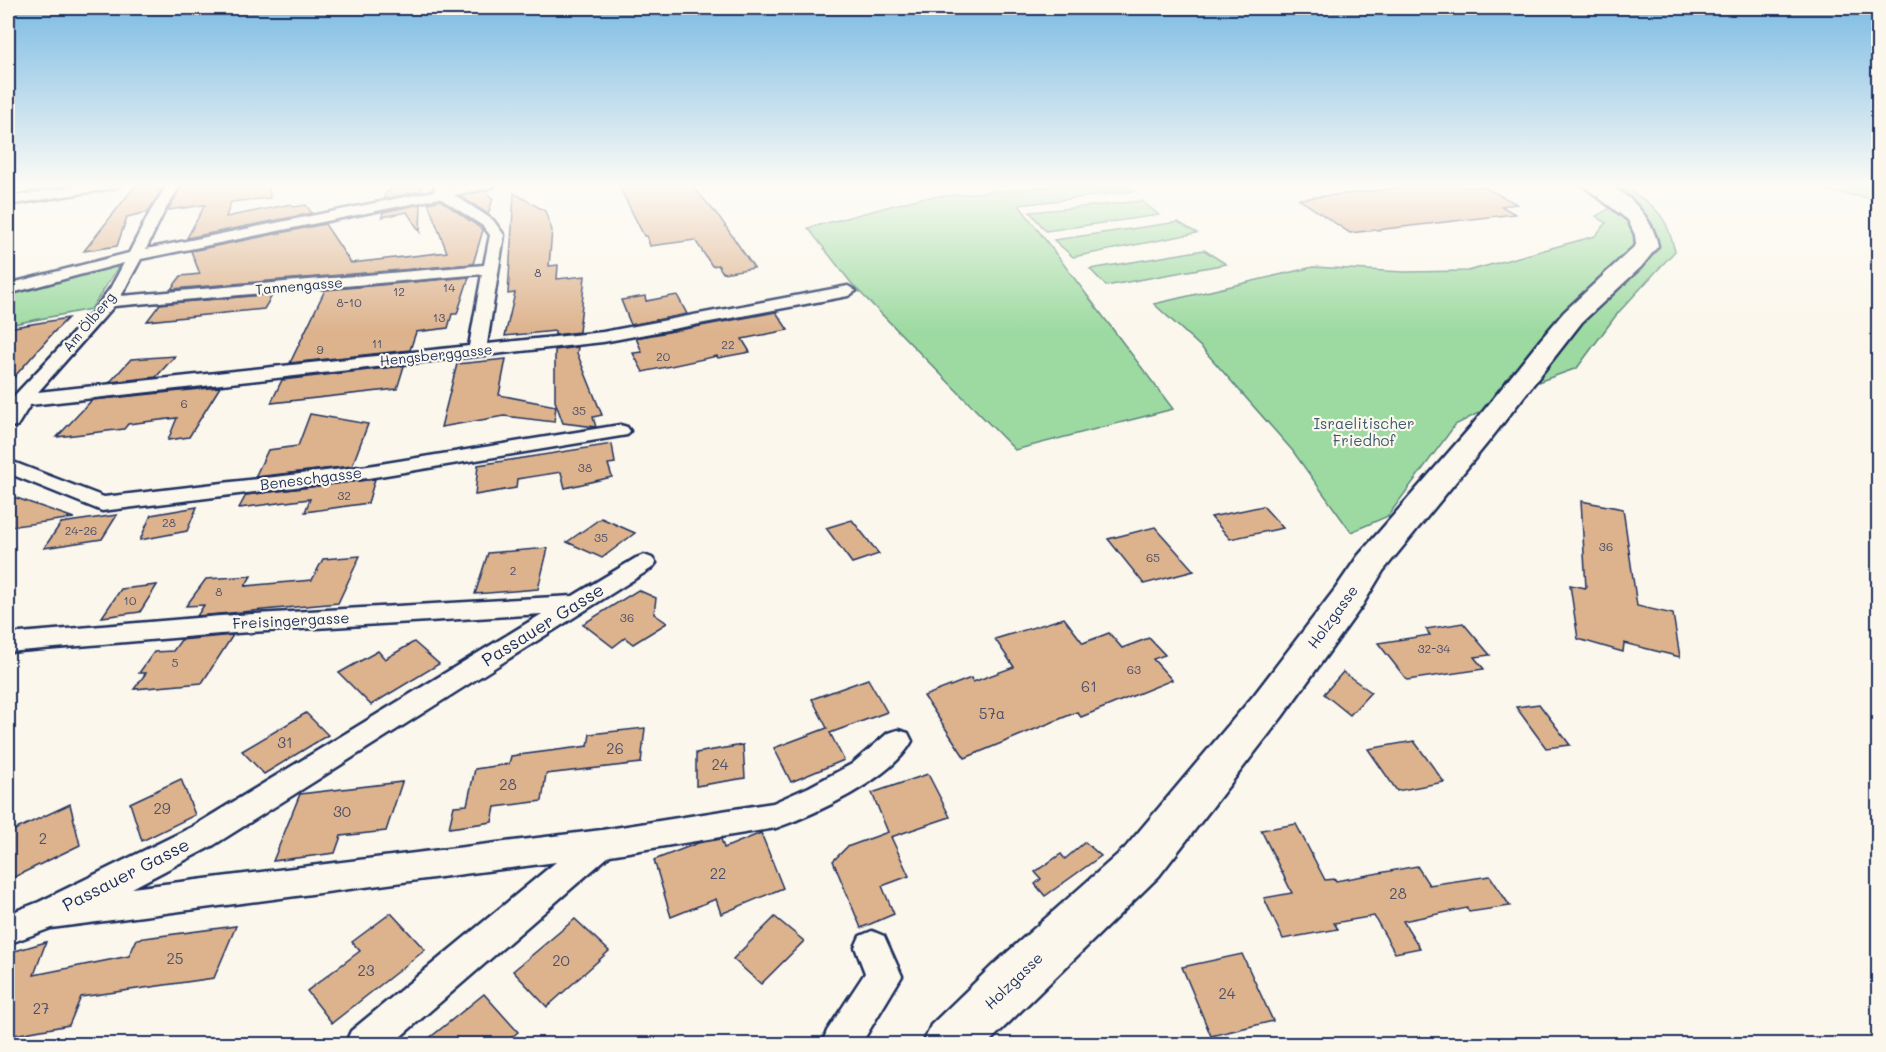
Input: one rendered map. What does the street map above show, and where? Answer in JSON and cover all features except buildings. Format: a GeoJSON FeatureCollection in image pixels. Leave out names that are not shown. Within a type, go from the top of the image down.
{"type":"FeatureCollection","features":[{"type":"Feature","properties":{"kind":"street","name":"Am Ölberg"},"geometry":{"type":"LineString","coordinates":[[10,422],[21,400],[109,302],[138,255],[146,233]]}},
{"type":"Feature","properties":{"kind":"street"},"geometry":{"type":"LineString","coordinates":[[8,289],[138,255],[237,233]]}},
{"type":"Feature","properties":{"kind":"street"},"geometry":{"type":"LineString","coordinates":[[477,350],[496,233]]}},
{"type":"Feature","properties":{"kind":"street","name":"Holzgasse"},"geometry":{"type":"LineString","coordinates":[[950,1044],[1011,983],[1142,862],[1268,706],[1349,597],[1370,564],[1479,435],[1550,344],[1573,316],[1633,262],[1647,246],[1645,233]]}},
{"type":"Feature","properties":{"kind":"street","name":"Tannengasse"},"geometry":{"type":"LineString","coordinates":[[109,302],[489,269]]}},
{"type":"Feature","properties":{"kind":"street","name":"Hengsberggasse"},"geometry":{"type":"LineString","coordinates":[[21,400],[603,337],[848,291]]}},
{"type":"Feature","properties":{"kind":"street","name":"Beneschgasse"},"geometry":{"type":"LineString","coordinates":[[8,466],[102,504],[368,472],[620,431]]}},
{"type":"Feature","properties":{"kind":"street","name":"Passauer Gasse"},"geometry":{"type":"LineString","coordinates":[[50,913],[203,836],[644,563]]}},
{"type":"Feature","properties":{"kind":"street","name":"Freisingergasse"},"geometry":{"type":"LineString","coordinates":[[8,643],[220,625],[576,604]]}},
{"type":"Feature","properties":{"kind":"street","name":"Passauer Gasse"},"geometry":{"type":"LineString","coordinates":[[50,913],[602,843],[776,815],[820,796],[862,772],[898,741]]}},
{"type":"Feature","properties":{"kind":"street"},"geometry":{"type":"LineString","coordinates":[[364,1044],[602,843]]}},
{"type":"Feature","properties":{"kind":"street"},"geometry":{"type":"LineString","coordinates":[[8,929],[50,913]]}},
{"type":"Feature","properties":{"kind":"street"},"geometry":{"type":"LineString","coordinates":[[840,1044],[884,976],[872,947]]}},
{"type":"Feature","properties":{"kind":"green space"},"geometry":{"type":"Polygon","coordinates":[[[812,233],[1040,233],[1173,409],[1015,450],[852,284],[812,233]]]}},
{"type":"Feature","properties":{"kind":"green space"},"geometry":{"type":"Polygon","coordinates":[[[1102,233],[1197,233],[1073,257],[1054,240],[1102,233]]]}},
{"type":"Feature","properties":{"kind":"green space","name":"Israelitischer Friedhof"},"geometry":{"type":"Polygon","coordinates":[[[1597,233],[1670,233],[1675,251],[1617,314],[1577,368],[1538,382],[1455,425],[1388,516],[1351,532],[1292,450],[1203,349],[1154,304],[1313,267],[1404,272],[1468,271],[1595,236],[1597,233]]]}},
{"type":"Feature","properties":{"kind":"green space"},"geometry":{"type":"Polygon","coordinates":[[[1204,250],[1226,264],[1106,286],[1090,269],[1204,250]]]}},
{"type":"Feature","properties":{"kind":"green space"},"geometry":{"type":"Polygon","coordinates":[[[122,261],[91,309],[8,325],[8,293],[122,261]]]}}]}
